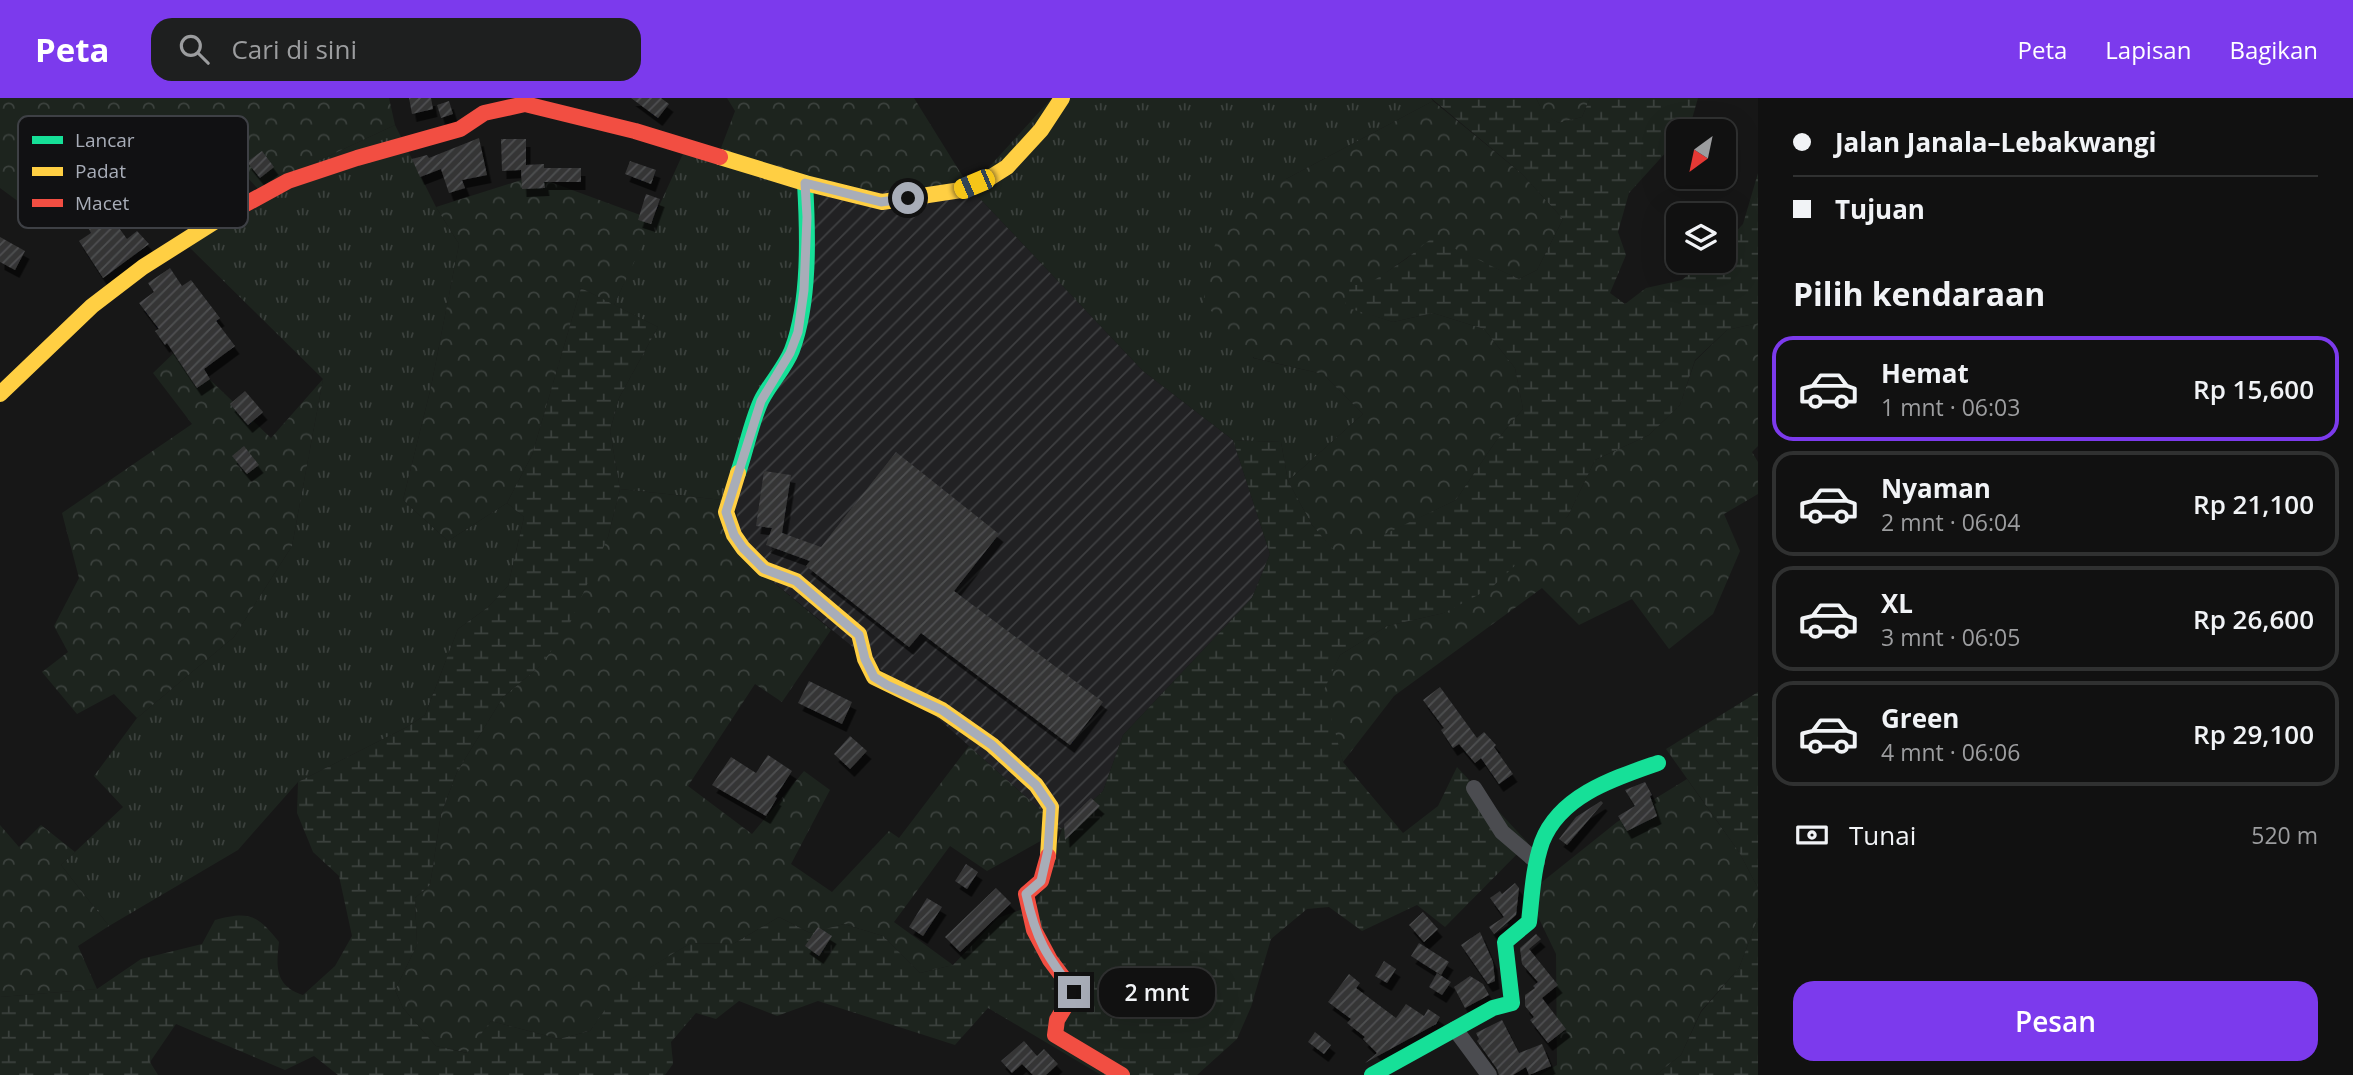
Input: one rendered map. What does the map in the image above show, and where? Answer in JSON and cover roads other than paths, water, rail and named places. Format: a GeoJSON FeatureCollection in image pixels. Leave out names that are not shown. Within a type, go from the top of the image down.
{"type":"FeatureCollection","features":[{"type":"Feature","properties":{"kind":"street"},"geometry":{"type":"LineString","coordinates":[[248,203],[288,181],[460,129],[483,106],[525,104],[635,131],[805,183],[881,202],[961,190],[988,178],[1007,167],[1041,130],[1062,98]]}},
{"type":"Feature","properties":{"kind":"street"},"geometry":{"type":"LineString","coordinates":[[805,183],[807,217],[804,290],[798,332],[790,353],[761,401],[726,512],[734,535],[764,569],[796,581],[859,635],[865,659],[874,677],[942,710],[992,745],[1036,785],[1051,807],[1048,850],[1041,881],[1026,894],[1034,930],[1049,960],[1074,992],[1057,1020],[1055,1035],[1122,1075]]}},
{"type":"Feature","properties":{"kind":"street"},"geometry":{"type":"LineString","coordinates":[[0,394],[92,306],[143,267],[204,228]]}},
{"type":"Feature","properties":{"kind":"street"},"geometry":{"type":"LineString","coordinates":[[1372,1075],[1493,1008],[1513,1003],[1505,942],[1529,922],[1537,862],[1545,834],[1558,815],[1601,783],[1658,763]]}},
{"type":"Feature","properties":{"kind":"street"},"geometry":{"type":"LineString","coordinates":[[1474,788],[1502,832],[1537,862]]}},
{"type":"Feature","properties":{"kind":"street"},"geometry":{"type":"LineString","coordinates":[[1455,1029],[1489,1075]]}}]}
